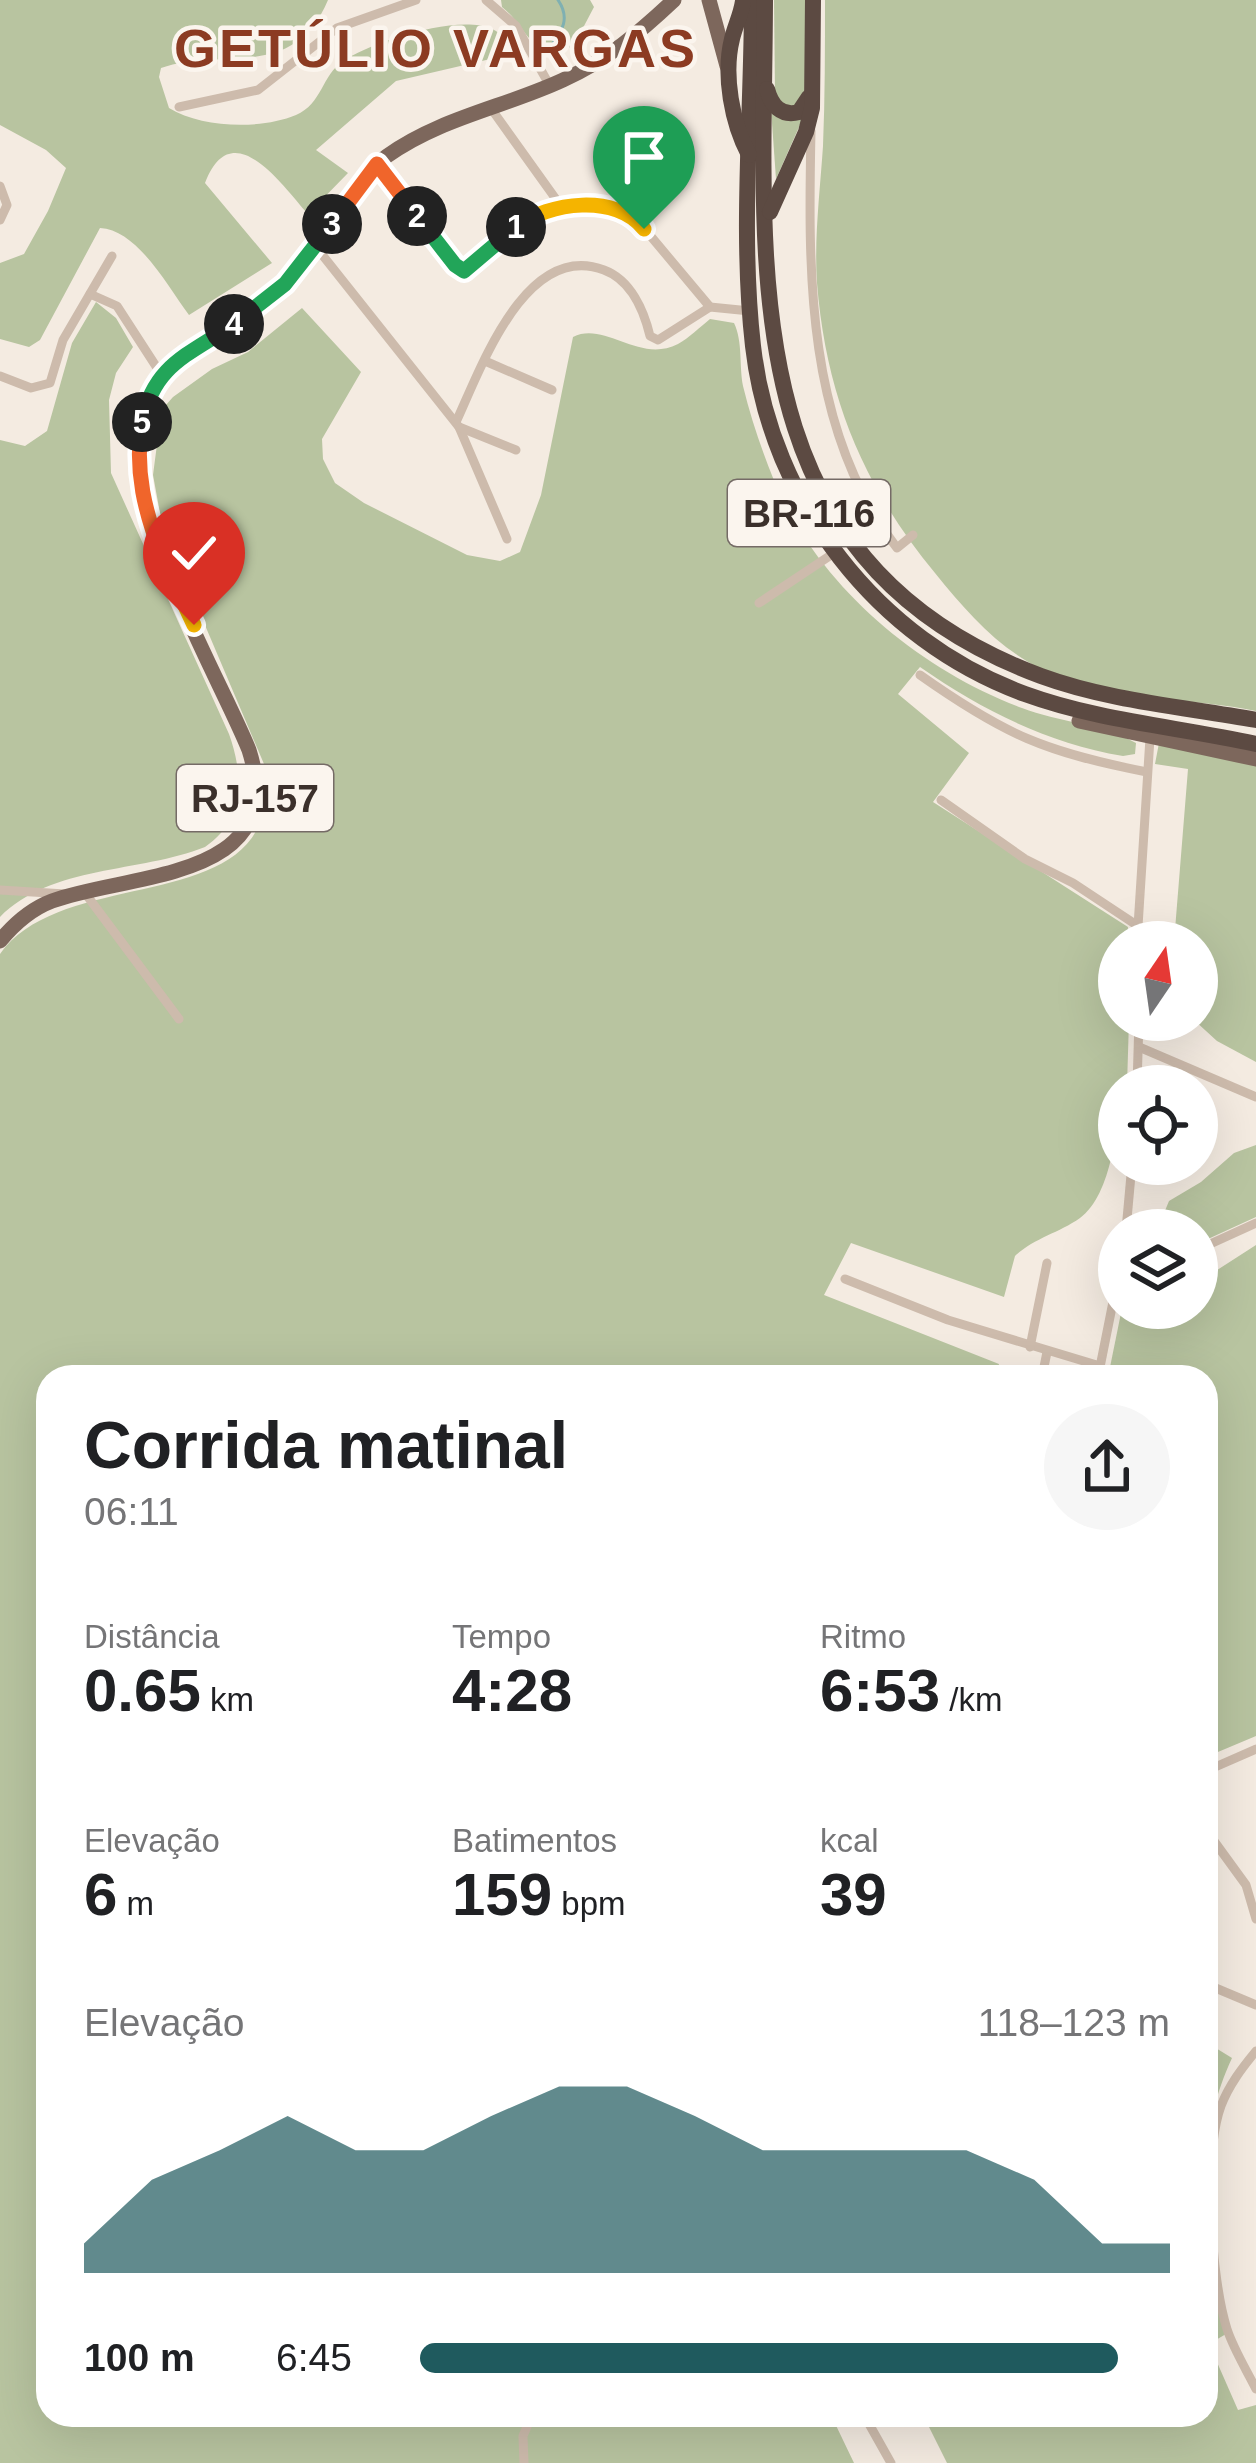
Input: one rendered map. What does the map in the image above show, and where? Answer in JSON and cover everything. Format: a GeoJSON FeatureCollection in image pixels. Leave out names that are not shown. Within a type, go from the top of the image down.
{"type":"FeatureCollection","features":[{"type":"Feature","properties":{"kind":"highway"},"geometry":{"type":"LineString","coordinates":[[747,0],[732,35],[730,77],[736,128],[750,158]]}},
{"type":"Feature","properties":{"kind":"highway","name":"BR-116"},"geometry":{"type":"LineString","coordinates":[[747,0],[751,320],[760,385],[776,442],[834,553],[904,625],[978,674],[1090,713],[1256,744]]}},
{"type":"Feature","properties":{"kind":"highway","name":"BR-116"},"geometry":{"type":"LineString","coordinates":[[765,0],[766,261],[776,362],[798,441],[822,495],[892,585],[959,637],[1045,678],[1256,720]]}},
{"type":"Feature","properties":{"kind":"highway"},"geometry":{"type":"LineString","coordinates":[[766,261],[772,205],[801,146],[812,108],[813,0]]}},
{"type":"Feature","properties":{"kind":"highway"},"geometry":{"type":"LineString","coordinates":[[765,53],[770,99],[785,113],[803,109],[813,78]]}},
{"type":"Feature","properties":{"kind":"highway"},"geometry":{"type":"LineString","coordinates":[[751,320],[751,374],[773,452],[830,555],[893,622],[952,668],[999,693],[1079,721]]}},
{"type":"Feature","properties":{"kind":"main road","name":"RJ-157"},"geometry":{"type":"LineString","coordinates":[[0,941],[39,907],[215,858],[242,831],[256,790],[249,750],[145,511],[138,462],[146,400],[161,374],[259,308],[316,247],[377,164],[431,130],[550,86],[619,47],[674,0]]}},
{"type":"Feature","properties":{"kind":"main road"},"geometry":{"type":"LineString","coordinates":[[709,0],[730,77]]}},
{"type":"Feature","properties":{"kind":"main road"},"geometry":{"type":"LineString","coordinates":[[722,0],[732,35]]}},
{"type":"Feature","properties":{"kind":"main road"},"geometry":{"type":"LineString","coordinates":[[1079,721],[1256,759]]}},
{"type":"Feature","properties":{"kind":"street"},"geometry":{"type":"LineString","coordinates":[[179,107],[258,90],[337,28],[416,0]]}},
{"type":"Feature","properties":{"kind":"street"},"geometry":{"type":"LineString","coordinates":[[487,0],[516,26],[550,86]]}},
{"type":"Feature","properties":{"kind":"street"},"geometry":{"type":"LineString","coordinates":[[490,106],[563,209]]}},
{"type":"Feature","properties":{"kind":"street"},"geometry":{"type":"LineString","coordinates":[[812,108],[809,278],[823,374],[861,494],[897,548],[913,535]]}},
{"type":"Feature","properties":{"kind":"street"},"geometry":{"type":"LineString","coordinates":[[377,164],[455,265],[468,270],[527,219],[599,205],[628,213],[710,307],[751,320]]}},
{"type":"Feature","properties":{"kind":"street"},"geometry":{"type":"LineString","coordinates":[[0,186],[7,205],[0,220]]}},
{"type":"Feature","properties":{"kind":"street"},"geometry":{"type":"LineString","coordinates":[[316,247],[457,425],[507,538]]}},
{"type":"Feature","properties":{"kind":"street"},"geometry":{"type":"LineString","coordinates":[[0,376],[31,388],[48,385],[63,340],[93,296],[112,256]]}},
{"type":"Feature","properties":{"kind":"street"},"geometry":{"type":"LineString","coordinates":[[457,425],[510,312],[542,281],[584,267],[605,271],[643,309],[652,339],[661,340],[710,307]]}},
{"type":"Feature","properties":{"kind":"street"},"geometry":{"type":"LineString","coordinates":[[93,296],[120,309],[161,374]]}},
{"type":"Feature","properties":{"kind":"street"},"geometry":{"type":"LineString","coordinates":[[485,361],[552,390]]}},
{"type":"Feature","properties":{"kind":"street"},"geometry":{"type":"LineString","coordinates":[[457,425],[516,450]]}},
{"type":"Feature","properties":{"kind":"street"},"geometry":{"type":"LineString","coordinates":[[759,603],[830,555]]}},
{"type":"Feature","properties":{"kind":"street"},"geometry":{"type":"LineString","coordinates":[[920,675],[978,716],[1050,751],[1147,772]]}},
{"type":"Feature","properties":{"kind":"street"},"geometry":{"type":"LineString","coordinates":[[1138,921],[1150,739]]}},
{"type":"Feature","properties":{"kind":"street"},"geometry":{"type":"LineString","coordinates":[[941,800],[1025,859],[1073,883],[1130,921]]}},
{"type":"Feature","properties":{"kind":"street"},"geometry":{"type":"LineString","coordinates":[[0,890],[78,894],[179,1019]]}},
{"type":"Feature","properties":{"kind":"street"},"geometry":{"type":"LineString","coordinates":[[1138,1065],[1139,1041]]}},
{"type":"Feature","properties":{"kind":"street"},"geometry":{"type":"LineString","coordinates":[[1139,1047],[1256,1097]]}},
{"type":"Feature","properties":{"kind":"street"},"geometry":{"type":"LineString","coordinates":[[1218,1240],[1256,1223]]}},
{"type":"Feature","properties":{"kind":"street"},"geometry":{"type":"LineString","coordinates":[[1030,1347],[1047,1263]]}},
{"type":"Feature","properties":{"kind":"street"},"geometry":{"type":"LineString","coordinates":[[845,1279],[1081,1365]]}},
{"type":"Feature","properties":{"kind":"street"},"geometry":{"type":"LineString","coordinates":[[1101,1365],[1109,1329]]}},
{"type":"Feature","properties":{"kind":"street"},"geometry":{"type":"LineString","coordinates":[[1044,1365],[1047,1352]]}},
{"type":"Feature","properties":{"kind":"street"},"geometry":{"type":"LineString","coordinates":[[1218,1766],[1256,1750]]}},
{"type":"Feature","properties":{"kind":"street"},"geometry":{"type":"LineString","coordinates":[[1218,1846],[1246,1885],[1256,1919]]}},
{"type":"Feature","properties":{"kind":"street"},"geometry":{"type":"LineString","coordinates":[[1218,1989],[1256,2005]]}},
{"type":"Feature","properties":{"kind":"street"},"geometry":{"type":"LineString","coordinates":[[1218,2125],[1228,2088],[1256,2051]]}},
{"type":"Feature","properties":{"kind":"street"},"geometry":{"type":"LineString","coordinates":[[1218,2282],[1225,2324],[1256,2389]]}},
{"type":"Feature","properties":{"kind":"street"},"geometry":{"type":"LineString","coordinates":[[524,2463],[527,2427]]}},
{"type":"Feature","properties":{"kind":"street"},"geometry":{"type":"LineString","coordinates":[[871,2427],[891,2463]]}},
{"type":"Feature","properties":{"kind":"green space"},"geometry":{"type":"Polygon","coordinates":[[[0,0],[328,0],[296,43],[276,52],[161,68],[159,77],[169,108],[198,120],[231,125],[296,115],[311,104],[343,61],[405,35],[432,28],[480,26],[497,32],[507,45],[499,57],[396,81],[316,150],[348,173],[308,214],[257,161],[229,154],[216,163],[205,183],[272,263],[189,315],[139,249],[114,231],[100,228],[40,340],[29,347],[0,339],[0,263],[24,254],[66,168],[46,150],[0,125],[0,0]]]}},
{"type":"Feature","properties":{"kind":"green space"},"geometry":{"type":"Polygon","coordinates":[[[501,0],[590,0],[594,7],[574,45],[559,53],[532,41],[501,0]]]}},
{"type":"Feature","properties":{"kind":"green space"},"geometry":{"type":"Polygon","coordinates":[[[774,0],[807,0],[807,86],[802,103],[788,109],[775,94],[774,0]]]}},
{"type":"Feature","properties":{"kind":"green space"},"geometry":{"type":"Polygon","coordinates":[[[825,0],[1256,0],[1256,711],[1114,692],[1046,672],[1010,650],[963,607],[887,507],[852,438],[822,324],[816,249],[824,128],[825,0]]]}},
{"type":"Feature","properties":{"kind":"green space"},"geometry":{"type":"Polygon","coordinates":[[[771,109],[803,118],[776,179],[771,109]]]}},
{"type":"Feature","properties":{"kind":"green space"},"geometry":{"type":"Polygon","coordinates":[[[96,302],[116,318],[133,347],[116,373],[109,400],[111,473],[229,734],[238,796],[228,824],[205,847],[70,879],[21,900],[0,917],[0,440],[25,446],[47,431],[72,343],[96,302]]]}},
{"type":"Feature","properties":{"kind":"green space"},"geometry":{"type":"Polygon","coordinates":[[[302,308],[361,372],[322,439],[323,459],[335,483],[364,503],[467,555],[500,561],[520,552],[541,495],[573,337],[597,334],[664,349],[682,342],[710,319],[734,323],[746,398],[775,483],[794,521],[845,589],[910,647],[983,691],[1036,713],[1109,731],[1136,743],[1135,754],[1123,756],[1068,743],[991,711],[920,667],[898,694],[969,753],[933,802],[1119,921],[1098,921],[1098,1041],[1128,1041],[1128,1065],[1098,1065],[1098,1185],[1103,1185],[1091,1207],[1015,1256],[1004,1297],[851,1243],[824,1295],[999,1365],[36,1365],[36,2427],[837,2427],[854,2463],[0,2463],[0,954],[32,925],[74,907],[210,869],[243,848],[263,814],[264,764],[162,524],[153,475],[165,406],[212,369],[248,352],[302,308]]]}},
{"type":"Feature","properties":{"kind":"green space"},"geometry":{"type":"Polygon","coordinates":[[[1159,743],[1256,762],[1256,1062],[1217,1041],[1218,921],[1176,921],[1188,769],[1155,764],[1159,743]]]}},
{"type":"Feature","properties":{"kind":"green space"},"geometry":{"type":"Polygon","coordinates":[[[1256,1145],[1256,1217],[1218,1234],[1218,1209],[1166,1209],[1169,1201],[1196,1185],[1218,1185],[1218,1167],[1234,1153],[1256,1145]]]}},
{"type":"Feature","properties":{"kind":"green space"},"geometry":{"type":"Polygon","coordinates":[[[1256,1245],[1256,1736],[1218,1752],[1218,1365],[1110,1365],[1118,1329],[1218,1329],[1218,1269],[1256,1245]]]}},
{"type":"Feature","properties":{"kind":"green space"},"geometry":{"type":"Polygon","coordinates":[[[1218,2049],[1232,2058],[1218,2095],[1218,2049]]]}},
{"type":"Feature","properties":{"kind":"green space"},"geometry":{"type":"Polygon","coordinates":[[[1218,2304],[1226,2334],[1218,2339],[1218,2304]]]}},
{"type":"Feature","properties":{"kind":"green space"},"geometry":{"type":"Polygon","coordinates":[[[1218,2364],[1238,2410],[1256,2405],[1256,2463],[947,2463],[929,2427],[1218,2427],[1218,2364]]]}},
{"type":"Feature","properties":{"kind":"waterway"},"geometry":{"type":"LineString","coordinates":[[546,53],[564,22],[558,0]]}},
{"type":"Feature","properties":{"kind":"district","name":"GETÚLIO VARGAS"},"geometry":{"type":"Point","coordinates":[436,48]}},
{"type":"Feature","properties":{"kind":"route"},"geometry":{"type":"LineString","coordinates":[[194,625],[145,511],[138,462],[148,393],[165,370],[259,308],[285,284],[377,164],[464,271],[519,224],[563,209],[609,206],[628,213],[644,229]]}}]}
